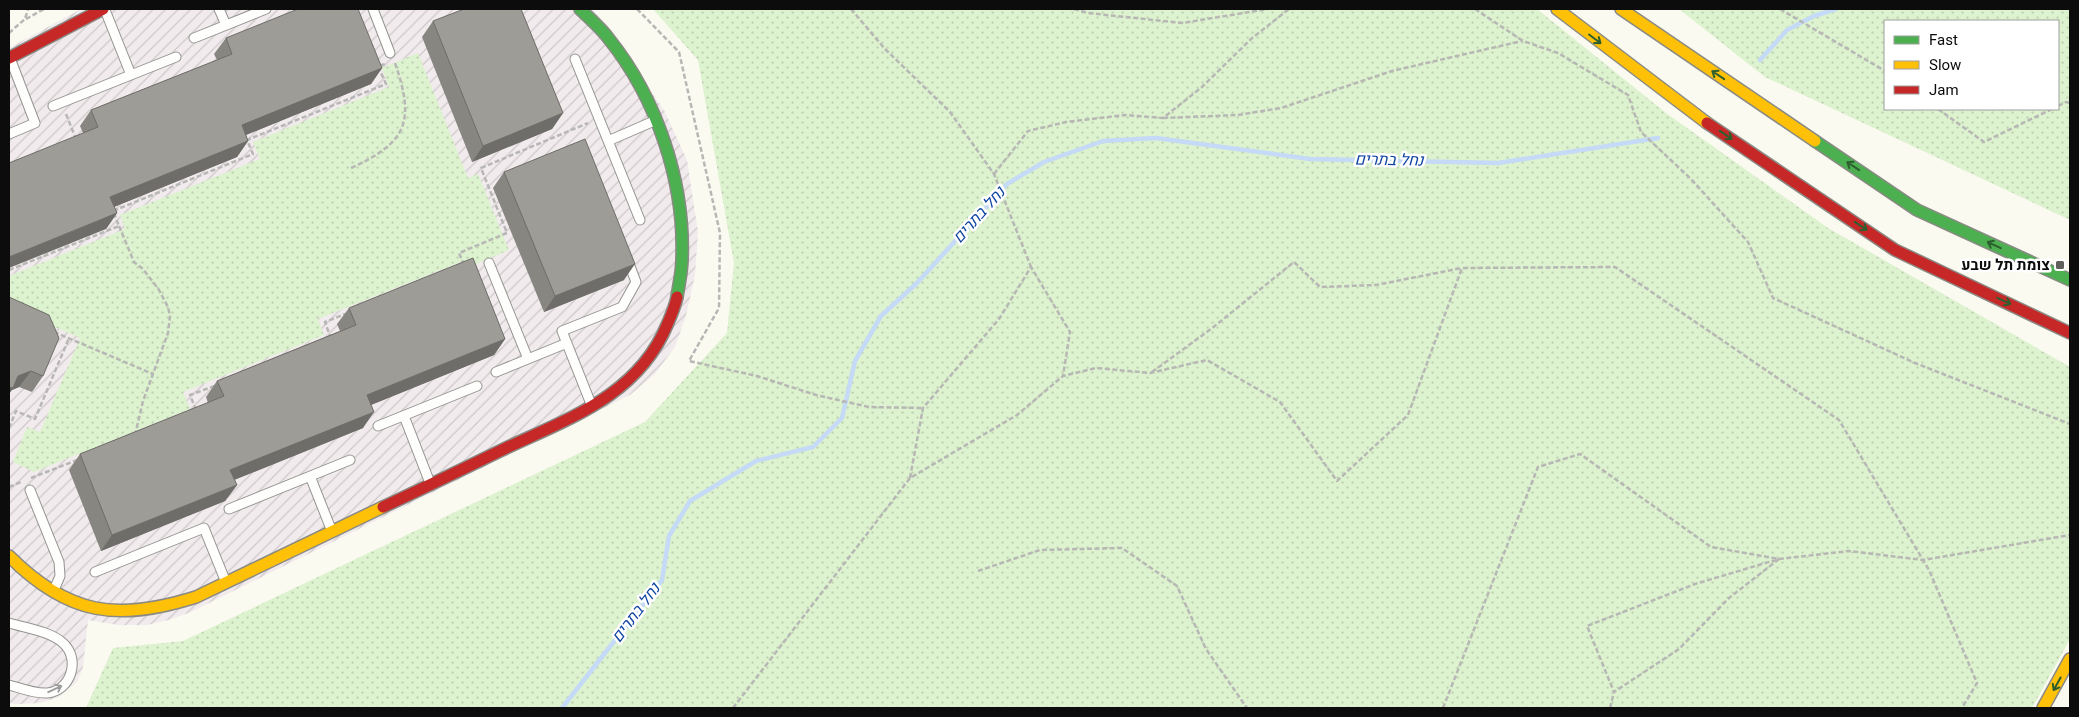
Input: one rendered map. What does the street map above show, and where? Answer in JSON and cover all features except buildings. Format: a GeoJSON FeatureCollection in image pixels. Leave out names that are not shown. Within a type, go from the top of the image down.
{"type":"FeatureCollection","features":[{"type":"Feature","properties":{"kind":"main road"},"geometry":{"type":"LineString","coordinates":[[9,58],[104,9]]}},
{"type":"Feature","properties":{"kind":"main road"},"geometry":{"type":"LineString","coordinates":[[9,556],[22,572],[53,594],[72,603],[98,610],[124,613],[150,611],[174,606],[226,583],[592,406],[614,394],[641,370],[661,342],[675,307],[682,267],[682,223],[674,174],[657,120],[637,80],[612,44],[580,9]]}},
{"type":"Feature","properties":{"kind":"main road"},"geometry":{"type":"LineString","coordinates":[[1557,9],[1688,110],[1895,250],[2070,332]]}},
{"type":"Feature","properties":{"kind":"main road"},"geometry":{"type":"LineString","coordinates":[[1620,9],[1917,210],[2070,280]]}},
{"type":"Feature","properties":{"kind":"main road"},"geometry":{"type":"LineString","coordinates":[[2043,708],[2070,659]]}},
{"type":"Feature","properties":{"kind":"lane"},"geometry":{"type":"LineString","coordinates":[[104,9],[131,75]]}},
{"type":"Feature","properties":{"kind":"lane"},"geometry":{"type":"LineString","coordinates":[[219,9],[226,25]]}},
{"type":"Feature","properties":{"kind":"lane"},"geometry":{"type":"LineString","coordinates":[[194,38],[266,9]]}},
{"type":"Feature","properties":{"kind":"lane"},"geometry":{"type":"LineString","coordinates":[[373,9],[392,57]]}},
{"type":"Feature","properties":{"kind":"lane"},"geometry":{"type":"LineString","coordinates":[[58,104],[176,56]]}},
{"type":"Feature","properties":{"kind":"lane"},"geometry":{"type":"LineString","coordinates":[[9,58],[35,123],[9,134]]}},
{"type":"Feature","properties":{"kind":"lane"},"geometry":{"type":"LineString","coordinates":[[575,59],[640,220]]}},
{"type":"Feature","properties":{"kind":"lane"},"geometry":{"type":"LineString","coordinates":[[608,141],[657,120]]}},
{"type":"Feature","properties":{"kind":"lane"},"geometry":{"type":"LineString","coordinates":[[592,406],[562,331],[622,307],[636,282],[626,256]]}},
{"type":"Feature","properties":{"kind":"lane"},"geometry":{"type":"LineString","coordinates":[[489,263],[528,360]]}},
{"type":"Feature","properties":{"kind":"lane"},"geometry":{"type":"LineString","coordinates":[[496,372],[567,343]]}},
{"type":"Feature","properties":{"kind":"lane"},"geometry":{"type":"LineString","coordinates":[[378,426],[477,386]]}},
{"type":"Feature","properties":{"kind":"lane"},"geometry":{"type":"LineString","coordinates":[[404,416],[430,485]]}},
{"type":"Feature","properties":{"kind":"lane"},"geometry":{"type":"LineString","coordinates":[[229,509],[350,460]]}},
{"type":"Feature","properties":{"kind":"lane"},"geometry":{"type":"LineString","coordinates":[[310,476],[332,532]]}},
{"type":"Feature","properties":{"kind":"lane"},"geometry":{"type":"LineString","coordinates":[[30,490],[59,562],[60,576],[53,594]]}},
{"type":"Feature","properties":{"kind":"lane"},"geometry":{"type":"LineString","coordinates":[[96,572],[204,528],[226,583]]}},
{"type":"Feature","properties":{"kind":"lane"},"geometry":{"type":"LineString","coordinates":[[9,623],[52,636],[63,643],[70,653],[73,664],[71,674],[66,683],[57,690],[46,693],[9,684]]}},
{"type":"Feature","properties":{"kind":"path"},"geometry":{"type":"LineString","coordinates":[[25,19],[28,9]]}},
{"type":"Feature","properties":{"kind":"path"},"geometry":{"type":"LineString","coordinates":[[9,33],[25,19],[44,9]]}},
{"type":"Feature","properties":{"kind":"path"},"geometry":{"type":"LineString","coordinates":[[636,9],[679,52],[720,232],[719,308],[689,361],[757,376],[816,395],[868,407],[923,408]]}},
{"type":"Feature","properties":{"kind":"path"},"geometry":{"type":"LineString","coordinates":[[851,9],[885,49],[950,112],[994,174],[1031,267],[1070,332],[1063,376]]}},
{"type":"Feature","properties":{"kind":"path"},"geometry":{"type":"LineString","coordinates":[[1074,9],[1088,13],[1182,23],[1268,9]]}},
{"type":"Feature","properties":{"kind":"path"},"geometry":{"type":"LineString","coordinates":[[1163,118],[1202,88],[1251,39],[1290,9]]}},
{"type":"Feature","properties":{"kind":"path"},"geometry":{"type":"LineString","coordinates":[[1476,9],[1523,41],[1558,53],[1628,96],[1641,132],[1691,179],[1748,242],[1773,298],[1915,363],[2070,424]]}},
{"type":"Feature","properties":{"kind":"path"},"geometry":{"type":"LineString","coordinates":[[1780,9],[1884,70]]}},
{"type":"Feature","properties":{"kind":"path"},"geometry":{"type":"LineString","coordinates":[[994,174],[1028,131],[1066,122],[1125,115],[1163,118],[1238,114],[1281,108],[1392,71],[1523,41]]}},
{"type":"Feature","properties":{"kind":"path"},"geometry":{"type":"LineString","coordinates":[[144,433],[135,436],[143,401],[168,333],[170,316],[168,307],[150,276],[134,262],[113,211],[253,154],[247,140],[386,84],[378,66],[392,57],[406,105],[400,133],[392,144],[381,153],[351,168]]}},
{"type":"Feature","properties":{"kind":"path"},"geometry":{"type":"LineString","coordinates":[[58,104],[80,148]]}},
{"type":"Feature","properties":{"kind":"path"},"geometry":{"type":"LineString","coordinates":[[1939,110],[1984,142],[2050,110]]}},
{"type":"Feature","properties":{"kind":"path"},"geometry":{"type":"LineString","coordinates":[[464,266],[459,252],[508,233],[481,168],[599,119]]}},
{"type":"Feature","properties":{"kind":"path"},"geometry":{"type":"LineString","coordinates":[[9,270],[119,226]]}},
{"type":"Feature","properties":{"kind":"path"},"geometry":{"type":"LineString","coordinates":[[1150,373],[1211,329],[1294,262],[1320,287],[1376,285],[1462,268],[1614,267],[1839,420],[1929,570],[1978,683],[1962,708]]}},
{"type":"Feature","properties":{"kind":"path"},"geometry":{"type":"LineString","coordinates":[[910,478],[923,408],[999,319],[1031,267]]}},
{"type":"Feature","properties":{"kind":"path"},"geometry":{"type":"LineString","coordinates":[[733,708],[910,478],[1017,415],[1063,376],[1096,368],[1150,373],[1207,360],[1280,402],[1336,481],[1408,415],[1462,268]]}},
{"type":"Feature","properties":{"kind":"path"},"geometry":{"type":"LineString","coordinates":[[322,342],[331,338],[325,322],[351,312]]}},
{"type":"Feature","properties":{"kind":"path"},"geometry":{"type":"LineString","coordinates":[[52,331],[153,374]]}},
{"type":"Feature","properties":{"kind":"path"},"geometry":{"type":"LineString","coordinates":[[9,428],[16,411],[35,419],[69,338]]}},
{"type":"Feature","properties":{"kind":"path"},"geometry":{"type":"LineString","coordinates":[[188,415],[197,411],[190,395],[217,385]]}},
{"type":"Feature","properties":{"kind":"path"},"geometry":{"type":"LineString","coordinates":[[1443,708],[1538,467],[1580,454],[1711,547],[1780,558]]}},
{"type":"Feature","properties":{"kind":"path"},"geometry":{"type":"LineString","coordinates":[[9,487],[81,458]]}},
{"type":"Feature","properties":{"kind":"path"},"geometry":{"type":"LineString","coordinates":[[1610,708],[1614,692],[1587,626],[1695,584],[1780,558],[1849,551],[1922,560],[2070,535]]}},
{"type":"Feature","properties":{"kind":"path"},"geometry":{"type":"LineString","coordinates":[[978,571],[1040,550],[1122,548],[1177,586],[1206,649],[1247,708]]}},
{"type":"Feature","properties":{"kind":"path"},"geometry":{"type":"LineString","coordinates":[[1614,692],[1679,649],[1729,598],[1780,558]]}},
{"type":"Feature","properties":{"kind":"shaded area"},"geometry":{"type":"Polygon","coordinates":[[[81,9],[593,9],[664,110],[687,160],[698,232],[695,275],[686,316],[675,347],[654,375],[630,395],[191,612],[147,625],[118,625],[88,620],[83,667],[77,682],[59,697],[40,703],[19,704],[9,703],[9,48],[81,9]]]}},
{"type":"Feature","properties":{"kind":"green space"},"geometry":{"type":"Polygon","coordinates":[[[653,9],[1537,9],[1666,113],[1828,228],[2070,367],[2070,639],[2032,708],[86,708],[113,648],[183,641],[645,422],[727,333],[734,263],[698,60],[653,9]]]}},
{"type":"Feature","properties":{"kind":"green space"},"geometry":{"type":"Polygon","coordinates":[[[1679,9],[2070,9],[2070,220],[1765,77],[1679,9]]]}},
{"type":"Feature","properties":{"kind":"green space"},"geometry":{"type":"Polygon","coordinates":[[[418,53],[468,178],[478,174],[509,250],[469,267],[466,260],[318,319],[324,335],[183,392],[190,409],[34,472],[13,462],[27,427],[40,432],[80,338],[9,307],[9,276],[125,229],[120,215],[260,159],[253,142],[389,87],[382,68],[418,53]]]}},
{"type":"Feature","properties":{"kind":"waterway","name":"נחל בתרים"},"geometry":{"type":"LineString","coordinates":[[1760,60],[1787,30],[1814,16],[1836,9]]}},
{"type":"Feature","properties":{"kind":"waterway","name":"נחל בתרים"},"geometry":{"type":"LineString","coordinates":[[562,708],[662,580],[669,536],[690,501],[756,461],[813,447],[842,418],[855,361],[881,316],[917,283],[1007,184],[1044,162],[1103,141],[1156,138],[1310,159],[1498,163],[1658,138]]}},
{"type":"Feature","properties":{"kind":"traffic: fast"},"geometry":{"type":"LineString","coordinates":[[580,9],[606,35],[626,63],[641,88],[665,143],[679,201],[682,230],[682,264],[677,297]]}},
{"type":"Feature","properties":{"kind":"traffic: fast"},"geometry":{"type":"LineString","coordinates":[[1815,141],[1917,210],[2070,280]]}},
{"type":"Feature","properties":{"kind":"traffic: slow"},"geometry":{"type":"LineString","coordinates":[[1557,9],[1707,123]]}},
{"type":"Feature","properties":{"kind":"traffic: slow"},"geometry":{"type":"LineString","coordinates":[[1621,9],[1815,141]]}},
{"type":"Feature","properties":{"kind":"traffic: slow"},"geometry":{"type":"LineString","coordinates":[[9,556],[31,576],[52,591],[73,601],[95,608],[118,611],[142,609],[168,605],[196,597],[383,507]]}},
{"type":"Feature","properties":{"kind":"traffic: slow"},"geometry":{"type":"LineString","coordinates":[[2043,708],[2070,659]]}},
{"type":"Feature","properties":{"kind":"traffic: jam"},"geometry":{"type":"LineString","coordinates":[[9,58],[103,9]]}},
{"type":"Feature","properties":{"kind":"traffic: jam"},"geometry":{"type":"LineString","coordinates":[[1707,123],[1895,250],[2070,333]]}},
{"type":"Feature","properties":{"kind":"traffic: jam"},"geometry":{"type":"LineString","coordinates":[[383,507],[554,426],[600,402],[639,370],[654,349],[667,325],[677,297]]}},
{"type":"Feature","properties":{"kind":"place","name":"צומת תל שבע"},"geometry":{"type":"Point","coordinates":[2060,265]}}]}
